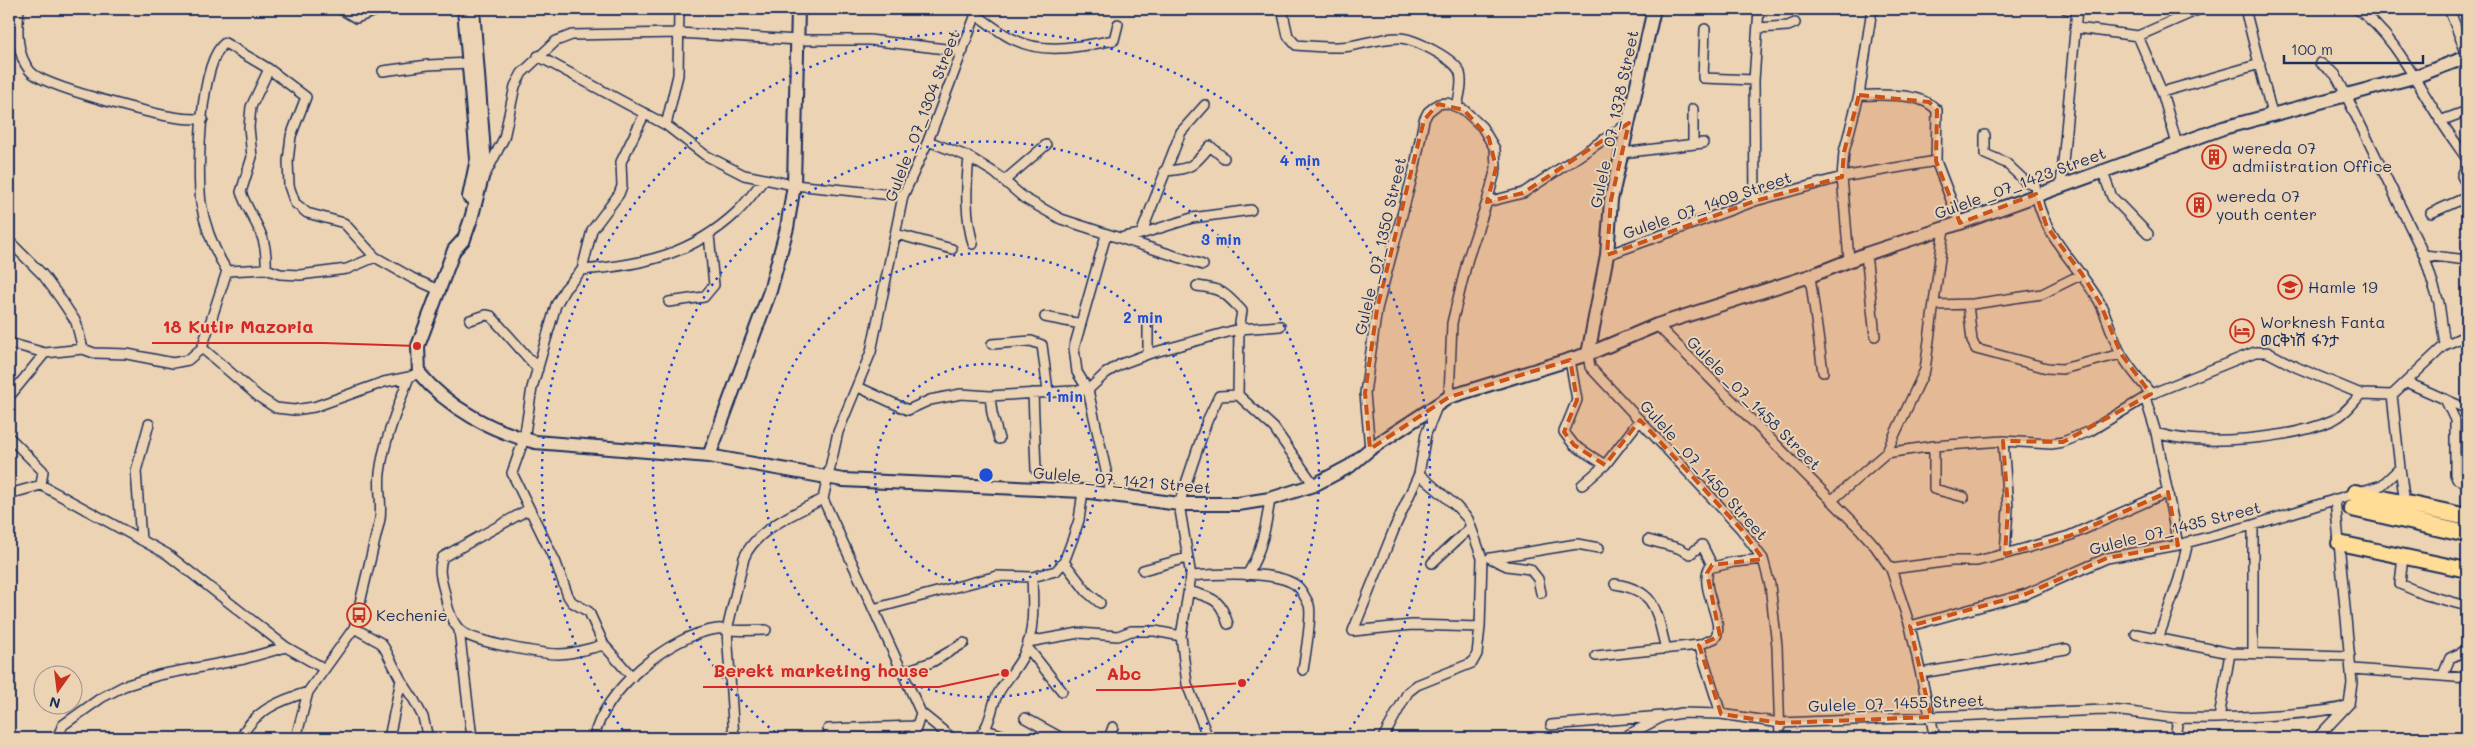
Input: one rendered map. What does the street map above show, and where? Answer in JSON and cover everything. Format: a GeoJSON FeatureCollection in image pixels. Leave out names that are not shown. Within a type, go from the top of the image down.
{"type":"FeatureCollection","features":[{"type":"Feature","properties":{"kind":"highway"},"geometry":{"type":"LineString","coordinates":[[2345,501],[2405,503],[2467,517]]}},
{"type":"Feature","properties":{"kind":"highway"},"geometry":{"type":"LineString","coordinates":[[2345,501],[2467,534]]}},
{"type":"Feature","properties":{"kind":"main road"},"geometry":{"type":"LineString","coordinates":[[414,375],[418,346],[454,250],[471,192],[477,159],[464,9]]}},
{"type":"Feature","properties":{"kind":"main road"},"geometry":{"type":"LineString","coordinates":[[454,250],[464,238],[482,180],[486,150],[473,9]]}},
{"type":"Feature","properties":{"kind":"main road"},"geometry":{"type":"LineString","coordinates":[[709,456],[770,291],[786,228],[794,185],[798,9]]}},
{"type":"Feature","properties":{"kind":"main road","name":"Gulele _07_1378 Street"},"geometry":{"type":"LineString","coordinates":[[1588,354],[1607,255],[1611,200],[1654,10]]}},
{"type":"Feature","properties":{"kind":"main road","name":"Gulele _07_1423 Street"},"geometry":{"type":"LineString","coordinates":[[1588,354],[1656,325],[1810,276],[1849,260],[1960,223],[2102,170],[2223,128],[2414,77],[2467,56]]}},
{"type":"Feature","properties":{"kind":"main road","name":"Gulele _07_1421 Street"},"geometry":{"type":"LineString","coordinates":[[414,375],[467,412],[498,430],[524,439],[563,446],[709,456],[844,480],[1111,493],[1179,504],[1238,504],[1270,498],[1314,484],[1350,466],[1370,449],[1449,397],[1588,354]]}},
{"type":"Feature","properties":{"kind":"main road"},"geometry":{"type":"LineString","coordinates":[[2339,543],[2467,570]]}},
{"type":"Feature","properties":{"kind":"street"},"geometry":{"type":"LineString","coordinates":[[19,9],[16,32],[23,61],[32,73],[45,82],[134,108],[180,118],[203,119]]}},
{"type":"Feature","properties":{"kind":"street"},"geometry":{"type":"LineString","coordinates":[[341,9],[356,18],[381,9]]}},
{"type":"Feature","properties":{"kind":"street"},"geometry":{"type":"LineString","coordinates":[[666,125],[678,75],[679,9]]}},
{"type":"Feature","properties":{"kind":"street"},"geometry":{"type":"LineString","coordinates":[[1282,9],[1288,36],[1296,45],[1348,46],[1384,38],[1402,38],[1454,63],[1460,71],[1461,81],[1457,107],[1464,110],[1482,127],[1494,149],[1496,168],[1487,202],[1468,258],[1452,323],[1449,397]]}},
{"type":"Feature","properties":{"kind":"street"},"geometry":{"type":"LineString","coordinates":[[1640,9],[1654,10]]}},
{"type":"Feature","properties":{"kind":"street"},"geometry":{"type":"LineString","coordinates":[[1755,201],[1754,80],[1759,9]]}},
{"type":"Feature","properties":{"kind":"street"},"geometry":{"type":"LineString","coordinates":[[1849,260],[1842,177],[1844,152],[1859,95],[1872,9]]}},
{"type":"Feature","properties":{"kind":"street"},"geometry":{"type":"LineString","coordinates":[[2061,185],[2078,10],[2066,9]]}},
{"type":"Feature","properties":{"kind":"street"},"geometry":{"type":"LineString","coordinates":[[2077,28],[2138,36],[2200,9]]}},
{"type":"Feature","properties":{"kind":"street"},"geometry":{"type":"LineString","coordinates":[[2245,9],[2272,114]]}},
{"type":"Feature","properties":{"kind":"street"},"geometry":{"type":"LineString","coordinates":[[2357,9],[2372,20],[2414,77],[2440,121],[2467,159]]}},
{"type":"Feature","properties":{"kind":"street"},"geometry":{"type":"LineString","coordinates":[[2449,9],[2467,56]]}},
{"type":"Feature","properties":{"kind":"street"},"geometry":{"type":"LineString","coordinates":[[977,12],[1016,41],[1045,48],[1080,47],[1114,40],[1118,24]]}},
{"type":"Feature","properties":{"kind":"street","name":"Gulele _07_1304 Street"},"geometry":{"type":"LineString","coordinates":[[823,499],[838,432],[871,352],[904,196],[928,141],[977,12]]}},
{"type":"Feature","properties":{"kind":"street"},"geometry":{"type":"LineString","coordinates":[[1758,28],[1788,26],[1795,23]]}},
{"type":"Feature","properties":{"kind":"street"},"geometry":{"type":"LineString","coordinates":[[1705,29],[1703,78],[1754,80]]}},
{"type":"Feature","properties":{"kind":"street"},"geometry":{"type":"LineString","coordinates":[[482,180],[504,138],[518,78],[538,56],[556,41],[572,36],[678,33],[798,40],[869,40],[963,51]]}},
{"type":"Feature","properties":{"kind":"street"},"geometry":{"type":"LineString","coordinates":[[2138,36],[2162,92],[2177,144]]}},
{"type":"Feature","properties":{"kind":"street"},"geometry":{"type":"LineString","coordinates":[[9,343],[45,353],[83,349],[94,353],[127,354],[173,364],[188,360],[202,348],[228,270],[208,234],[201,203],[199,167],[206,82],[223,44],[227,44],[269,69],[306,97],[291,136],[288,161],[289,186],[296,203],[307,213],[347,226],[375,257],[412,278],[439,290]]}},
{"type":"Feature","properties":{"kind":"street"},"geometry":{"type":"LineString","coordinates":[[538,56],[666,125],[723,166],[744,175],[794,185],[904,196]]}},
{"type":"Feature","properties":{"kind":"street"},"geometry":{"type":"LineString","coordinates":[[382,72],[428,64],[469,63]]}},
{"type":"Feature","properties":{"kind":"street"},"geometry":{"type":"LineString","coordinates":[[2320,63],[2335,74],[2424,256],[2439,302],[2446,345]]}},
{"type":"Feature","properties":{"kind":"street"},"geometry":{"type":"LineString","coordinates":[[2162,92],[2260,64]]}},
{"type":"Feature","properties":{"kind":"street"},"geometry":{"type":"LineString","coordinates":[[266,268],[267,253],[264,237],[240,192],[252,157],[249,127],[252,107],[269,69]]}},
{"type":"Feature","properties":{"kind":"street"},"geometry":{"type":"LineString","coordinates":[[1859,95],[1916,98],[1929,102],[1938,110],[1936,161],[1960,223]]}},
{"type":"Feature","properties":{"kind":"street","name":"Gulele _07_1350 Street"},"geometry":{"type":"LineString","coordinates":[[1370,449],[1365,393],[1377,309],[1424,120],[1428,112],[1438,104],[1447,103],[1457,107]]}},
{"type":"Feature","properties":{"kind":"street"},"geometry":{"type":"LineString","coordinates":[[1141,234],[1181,132],[1204,105]]}},
{"type":"Feature","properties":{"kind":"street"},"geometry":{"type":"LineString","coordinates":[[1693,109],[1693,144]]}},
{"type":"Feature","properties":{"kind":"street"},"geometry":{"type":"LineString","coordinates":[[2440,121],[2467,111]]}},
{"type":"Feature","properties":{"kind":"street"},"geometry":{"type":"LineString","coordinates":[[632,677],[604,645],[588,612],[572,602],[568,596],[556,563],[512,473],[524,439],[526,417],[538,369],[559,299],[582,270],[592,230],[620,194],[622,186],[621,162],[645,113]]}},
{"type":"Feature","properties":{"kind":"street"},"geometry":{"type":"LineString","coordinates":[[1487,202],[1523,193],[1629,123]]}},
{"type":"Feature","properties":{"kind":"street"},"geometry":{"type":"LineString","coordinates":[[1985,135],[1985,154],[2006,163],[2025,181],[2035,185],[2036,194],[2047,227],[2066,258],[2082,274],[2100,303],[2121,354],[2148,396],[2178,545]]}},
{"type":"Feature","properties":{"kind":"street"},"geometry":{"type":"LineString","coordinates":[[928,141],[969,157],[1034,205],[1061,219],[1202,265]]}},
{"type":"Feature","properties":{"kind":"street"},"geometry":{"type":"LineString","coordinates":[[1622,152],[1703,143]]}},
{"type":"Feature","properties":{"kind":"street"},"geometry":{"type":"LineString","coordinates":[[1004,181],[1046,145]]}},
{"type":"Feature","properties":{"kind":"street"},"geometry":{"type":"LineString","coordinates":[[1164,172],[1184,171],[1196,163],[1210,146],[1224,158]]}},
{"type":"Feature","properties":{"kind":"street"},"geometry":{"type":"LineString","coordinates":[[969,157],[966,218],[973,244]]}},
{"type":"Feature","properties":{"kind":"street","name":"Gulele_07_1409 Street"},"geometry":{"type":"LineString","coordinates":[[1607,255],[1755,201],[1842,177],[1936,161]]}},
{"type":"Feature","properties":{"kind":"street"},"geometry":{"type":"LineString","coordinates":[[2467,169],[2462,176],[2467,185]]}},
{"type":"Feature","properties":{"kind":"street"},"geometry":{"type":"LineString","coordinates":[[2102,170],[2112,197],[2148,234]]}},
{"type":"Feature","properties":{"kind":"street"},"geometry":{"type":"LineString","coordinates":[[582,270],[650,261],[691,247],[738,211],[764,179]]}},
{"type":"Feature","properties":{"kind":"street"},"geometry":{"type":"LineString","coordinates":[[2431,213],[2467,197]]}},
{"type":"Feature","properties":{"kind":"street"},"geometry":{"type":"LineString","coordinates":[[1123,238],[1192,218],[1251,210]]}},
{"type":"Feature","properties":{"kind":"street"},"geometry":{"type":"LineString","coordinates":[[1831,502],[1886,453],[1925,370],[1944,228]]}},
{"type":"Feature","properties":{"kind":"street"},"geometry":{"type":"LineString","coordinates":[[896,234],[952,249]]}},
{"type":"Feature","properties":{"kind":"street"},"geometry":{"type":"LineString","coordinates":[[670,302],[704,297],[714,285],[709,235]]}},
{"type":"Feature","properties":{"kind":"street"},"geometry":{"type":"LineString","coordinates":[[1106,235],[1074,348],[1077,372],[1088,390],[1111,493]]}},
{"type":"Feature","properties":{"kind":"street"},"geometry":{"type":"LineString","coordinates":[[9,241],[43,274],[60,298],[76,322],[83,349]]}},
{"type":"Feature","properties":{"kind":"street"},"geometry":{"type":"LineString","coordinates":[[1866,254],[1875,336]]}},
{"type":"Feature","properties":{"kind":"street"},"geometry":{"type":"LineString","coordinates":[[2424,256],[2467,260]]}},
{"type":"Feature","properties":{"kind":"street"},"geometry":{"type":"LineString","coordinates":[[228,270],[266,268],[280,274],[300,276],[347,269],[375,257]]}},
{"type":"Feature","properties":{"kind":"street"},"geometry":{"type":"LineString","coordinates":[[1935,305],[1968,304],[2042,294],[2082,274]]}},
{"type":"Feature","properties":{"kind":"street"},"geometry":{"type":"LineString","coordinates":[[1810,276],[1823,372]]}},
{"type":"Feature","properties":{"kind":"street"},"geometry":{"type":"LineString","coordinates":[[1198,286],[1213,288],[1225,293],[1242,311],[1239,329],[1238,395]]}},
{"type":"Feature","properties":{"kind":"street"},"geometry":{"type":"LineString","coordinates":[[1968,304],[1972,341],[1976,349],[2047,368],[2062,369],[2121,354]]}},
{"type":"Feature","properties":{"kind":"street"},"geometry":{"type":"LineString","coordinates":[[470,320],[486,315],[497,320],[538,369]]}},
{"type":"Feature","properties":{"kind":"street"},"geometry":{"type":"LineString","coordinates":[[1045,317],[1082,324]]}},
{"type":"Feature","properties":{"kind":"street"},"geometry":{"type":"LineString","coordinates":[[1148,320],[1148,354]]}},
{"type":"Feature","properties":{"kind":"street","name":"Gulele _07_1458 Street"},"geometry":{"type":"LineString","coordinates":[[1656,325],[1875,546],[1891,568],[1910,626],[1935,738]]}},
{"type":"Feature","properties":{"kind":"street"},"geometry":{"type":"LineString","coordinates":[[858,387],[908,410],[942,397],[961,394],[990,396],[1088,390],[1106,373],[1121,364],[1148,354],[1239,329],[1280,326]]}},
{"type":"Feature","properties":{"kind":"street"},"geometry":{"type":"LineString","coordinates":[[1886,453],[1934,446],[2003,441],[2051,444],[2063,442],[2090,431],[2148,396],[2255,352],[2267,352],[2296,367],[2361,394],[2392,395],[2446,345],[2467,335]]}},
{"type":"Feature","properties":{"kind":"street"},"geometry":{"type":"LineString","coordinates":[[992,344],[1031,341],[1042,345],[1048,391]]}},
{"type":"Feature","properties":{"kind":"street"},"geometry":{"type":"LineString","coordinates":[[202,348],[260,397],[276,408],[294,410],[314,407],[384,382],[414,375]]}},
{"type":"Feature","properties":{"kind":"street"},"geometry":{"type":"LineString","coordinates":[[9,397],[45,353]]}},
{"type":"Feature","properties":{"kind":"street","name":"Gulele _07_1450 Street"},"geometry":{"type":"LineString","coordinates":[[1588,354],[1590,367],[1741,529],[1763,559],[1770,584],[1775,628],[1780,738]]}},
{"type":"Feature","properties":{"kind":"street"},"geometry":{"type":"LineString","coordinates":[[1570,360],[1577,400],[1564,432],[1574,445],[1605,466]]}},
{"type":"Feature","properties":{"kind":"street"},"geometry":{"type":"LineString","coordinates":[[296,738],[308,692],[354,628],[380,519],[382,463],[414,375]]}},
{"type":"Feature","properties":{"kind":"street"},"geometry":{"type":"LineString","coordinates":[[2406,382],[2467,409]]}},
{"type":"Feature","properties":{"kind":"street"},"geometry":{"type":"LineString","coordinates":[[1033,393],[1036,470]]}},
{"type":"Feature","properties":{"kind":"street"},"geometry":{"type":"LineString","coordinates":[[2156,434],[2171,438],[2213,441],[2282,434],[2332,420],[2344,413],[2361,394]]}},
{"type":"Feature","properties":{"kind":"street"},"geometry":{"type":"LineString","coordinates":[[1208,738],[1187,684],[1181,636],[1191,576],[1179,504],[1207,421],[1219,396],[1238,395],[1274,428],[1314,484]]}},
{"type":"Feature","properties":{"kind":"street"},"geometry":{"type":"LineString","coordinates":[[2392,395],[2405,503]]}},
{"type":"Feature","properties":{"kind":"street"},"geometry":{"type":"LineString","coordinates":[[990,396],[999,439]]}},
{"type":"Feature","properties":{"kind":"street"},"geometry":{"type":"LineString","coordinates":[[2445,399],[2455,420],[2455,474],[2457,479],[2467,483]]}},
{"type":"Feature","properties":{"kind":"street"},"geometry":{"type":"LineString","coordinates":[[1438,404],[1426,434],[1419,474],[1395,527],[1353,632],[1412,625],[1480,627]]}},
{"type":"Feature","properties":{"kind":"street"},"geometry":{"type":"LineString","coordinates":[[1582,484],[1605,466],[1640,420]]}},
{"type":"Feature","properties":{"kind":"street"},"geometry":{"type":"LineString","coordinates":[[141,540],[136,471],[149,424]]}},
{"type":"Feature","properties":{"kind":"street"},"geometry":{"type":"LineString","coordinates":[[9,437],[43,471],[41,485]]}},
{"type":"Feature","properties":{"kind":"street"},"geometry":{"type":"LineString","coordinates":[[2003,441],[2008,508],[2005,554]]}},
{"type":"Feature","properties":{"kind":"street"},"geometry":{"type":"LineString","coordinates":[[1934,446],[1934,489],[1964,497]]}},
{"type":"Feature","properties":{"kind":"street","name":"Gulele_07_1435 Street"},"geometry":{"type":"LineString","coordinates":[[1910,626],[2026,594],[2107,558],[2178,545],[2345,501],[2382,485],[2400,468]]}},
{"type":"Feature","properties":{"kind":"street"},"geometry":{"type":"LineString","coordinates":[[1383,738],[1408,692],[1417,685],[1472,663],[1477,654],[1486,558],[1471,527],[1456,506],[1419,474]]}},
{"type":"Feature","properties":{"kind":"street"},"geometry":{"type":"LineString","coordinates":[[9,494],[41,485],[167,554],[286,647],[324,668]]}},
{"type":"Feature","properties":{"kind":"street"},"geometry":{"type":"LineString","coordinates":[[873,609],[997,576],[1032,577],[1056,571],[1064,562],[1079,520],[1083,491]]}},
{"type":"Feature","properties":{"kind":"street"},"geometry":{"type":"LineString","coordinates":[[1891,568],[1951,561],[1977,561],[2005,554],[2068,536],[2168,492]]}},
{"type":"Feature","properties":{"kind":"street"},"geometry":{"type":"LineString","coordinates":[[1247,574],[1255,561],[1266,531],[1270,498]]}},
{"type":"Feature","properties":{"kind":"street"},"geometry":{"type":"LineString","coordinates":[[734,738],[727,630],[748,547],[788,516],[823,499],[921,713],[952,738]]}},
{"type":"Feature","properties":{"kind":"street"},"geometry":{"type":"LineString","coordinates":[[2317,738],[2349,704],[2352,670],[2339,543],[2345,501]]}},
{"type":"Feature","properties":{"kind":"street"},"geometry":{"type":"LineString","coordinates":[[472,738],[459,630],[447,602],[440,568],[443,557],[529,509]]}},
{"type":"Feature","properties":{"kind":"street"},"geometry":{"type":"LineString","coordinates":[[2252,653],[2253,525]]}},
{"type":"Feature","properties":{"kind":"street"},"geometry":{"type":"LineString","coordinates":[[1432,563],[1471,527]]}},
{"type":"Feature","properties":{"kind":"street"},"geometry":{"type":"LineString","coordinates":[[1648,540],[1678,548],[1690,554],[1702,545],[1712,565]]}},
{"type":"Feature","properties":{"kind":"street"},"geometry":{"type":"LineString","coordinates":[[2158,639],[2179,579],[2188,542]]}},
{"type":"Feature","properties":{"kind":"street"},"geometry":{"type":"LineString","coordinates":[[1486,558],[1577,544],[1599,548]]}},
{"type":"Feature","properties":{"kind":"street"},"geometry":{"type":"LineString","coordinates":[[2402,556],[2400,584],[2467,606]]}},
{"type":"Feature","properties":{"kind":"street"},"geometry":{"type":"LineString","coordinates":[[1143,570],[1187,558]]}},
{"type":"Feature","properties":{"kind":"street"},"geometry":{"type":"LineString","coordinates":[[1486,558],[1507,566],[1530,569],[1538,579],[1541,593]]}},
{"type":"Feature","properties":{"kind":"street"},"geometry":{"type":"LineString","coordinates":[[1712,565],[1763,559]]}},
{"type":"Feature","properties":{"kind":"street"},"geometry":{"type":"LineString","coordinates":[[1064,562],[1087,592],[1100,603]]}},
{"type":"Feature","properties":{"kind":"street"},"geometry":{"type":"LineString","coordinates":[[1596,656],[1699,645],[1718,635],[1706,583],[1707,573],[1712,565]]}},
{"type":"Feature","properties":{"kind":"street"},"geometry":{"type":"LineString","coordinates":[[1191,576],[1247,574],[1284,579],[1298,586],[1309,607],[1303,670]]}},
{"type":"Feature","properties":{"kind":"street"},"geometry":{"type":"LineString","coordinates":[[978,738],[986,730],[996,699],[1027,644],[1033,603],[1032,577]]}},
{"type":"Feature","properties":{"kind":"street"},"geometry":{"type":"LineString","coordinates":[[1615,584],[1634,587],[1650,599],[1666,649]]}},
{"type":"Feature","properties":{"kind":"street"},"geometry":{"type":"LineString","coordinates":[[1189,591],[1216,599],[1223,608],[1228,624]]}},
{"type":"Feature","properties":{"kind":"street"},"geometry":{"type":"LineString","coordinates":[[354,628],[381,642],[419,708],[428,738]]}},
{"type":"Feature","properties":{"kind":"street"},"geometry":{"type":"LineString","coordinates":[[594,738],[604,710],[632,677],[679,643],[704,632],[717,629],[766,630]]}},
{"type":"Feature","properties":{"kind":"street"},"geometry":{"type":"LineString","coordinates":[[459,630],[468,636],[544,653],[561,654],[604,645]]}},
{"type":"Feature","properties":{"kind":"street"},"geometry":{"type":"LineString","coordinates":[[1027,644],[1079,633],[1118,636],[1136,630],[1181,636]]}},
{"type":"Feature","properties":{"kind":"street"},"geometry":{"type":"LineString","coordinates":[[2136,634],[2230,653],[2350,656]]}},
{"type":"Feature","properties":{"kind":"street"},"geometry":{"type":"LineString","coordinates":[[903,672],[932,662],[964,643]]}},
{"type":"Feature","properties":{"kind":"street"},"geometry":{"type":"LineString","coordinates":[[1027,644],[1062,691]]}},
{"type":"Feature","properties":{"kind":"street"},"geometry":{"type":"LineString","coordinates":[[1699,645],[1721,714]]}},
{"type":"Feature","properties":{"kind":"street"},"geometry":{"type":"LineString","coordinates":[[59,737],[63,725],[101,698],[124,686],[159,675],[244,659],[286,647]]}},
{"type":"Feature","properties":{"kind":"street"},"geometry":{"type":"LineString","coordinates":[[1921,673],[2066,650]]}},
{"type":"Feature","properties":{"kind":"street"},"geometry":{"type":"LineString","coordinates":[[2443,675],[2450,658],[2467,650]]}},
{"type":"Feature","properties":{"kind":"street"},"geometry":{"type":"LineString","coordinates":[[2219,718],[2230,653]]}},
{"type":"Feature","properties":{"kind":"street"},"geometry":{"type":"LineString","coordinates":[[2352,670],[2467,678]]}},
{"type":"Feature","properties":{"kind":"street"},"geometry":{"type":"LineString","coordinates":[[389,738],[402,680]]}},
{"type":"Feature","properties":{"kind":"street"},"geometry":{"type":"LineString","coordinates":[[241,738],[252,720],[266,710],[282,700],[308,692]]}},
{"type":"Feature","properties":{"kind":"street","name":"Gulele_07_1455 Street"},"geometry":{"type":"LineString","coordinates":[[1622,738],[1664,716],[1682,713],[1721,714],[1780,723],[2121,710],[2178,718],[2219,718],[2331,710],[2349,704]]}},
{"type":"Feature","properties":{"kind":"street"},"geometry":{"type":"LineString","coordinates":[[913,738],[915,726],[921,713]]}},
{"type":"Feature","properties":{"kind":"street"},"geometry":{"type":"LineString","coordinates":[[1552,725],[1664,716]]}},
{"type":"Feature","properties":{"kind":"street"},"geometry":{"type":"LineString","coordinates":[[1025,718],[1058,734]]}},
{"type":"Feature","properties":{"kind":"street"},"geometry":{"type":"LineString","coordinates":[[2175,738],[2178,718]]}},
{"type":"Feature","properties":{"kind":"street"},"geometry":{"type":"LineString","coordinates":[[828,729],[915,726]]}},
{"type":"Feature","properties":{"kind":"street"},"geometry":{"type":"LineString","coordinates":[[1109,738],[1113,727]]}},
{"type":"Feature","properties":{"kind":"street"},"geometry":{"type":"LineString","coordinates":[[986,730],[1011,738]]}},
{"type":"Feature","properties":{"kind":"highlighted area"},"geometry":{"type":"Polygon","coordinates":[[[1859,95],[1929,102],[1937,110],[1936,161],[1960,223],[2036,194],[2047,227],[2082,274],[2100,303],[2121,354],[2151,394],[2063,442],[2003,441],[2008,508],[2005,554],[2069,536],[2168,492],[2178,545],[2107,558],[2026,594],[1910,626],[1931,717],[1780,723],[1721,714],[1699,645],[1720,636],[1707,573],[1712,565],[1763,559],[1741,529],[1640,420],[1605,465],[1574,445],[1564,432],[1577,400],[1570,360],[1449,397],[1370,449],[1365,393],[1377,309],[1424,120],[1438,104],[1464,110],[1489,138],[1496,168],[1487,202],[1523,193],[1629,123],[1611,200],[1607,255],[1755,201],[1842,177],[1844,152],[1859,95]]]}},
{"type":"Feature","properties":{"kind":"place","name":"wereda 07 admiistration Office"},"geometry":{"type":"Point","coordinates":[2214,157]}},
{"type":"Feature","properties":{"kind":"place","name":"wereda 07 youth center"},"geometry":{"type":"Point","coordinates":[2199,205]}},
{"type":"Feature","properties":{"kind":"place","name":"Hamle 19"},"geometry":{"type":"Point","coordinates":[2290,287]}},
{"type":"Feature","properties":{"kind":"place","name":"Worknesh Fanta ወርቅነሽ ፋንታ"},"geometry":{"type":"Point","coordinates":[2242,331]}},
{"type":"Feature","properties":{"kind":"place","name":"18 Kutir Mazoria"},"geometry":{"type":"Point","coordinates":[417,346]}},
{"type":"Feature","properties":{"kind":"place","name":"Kechenie"},"geometry":{"type":"Point","coordinates":[359,615]}},
{"type":"Feature","properties":{"kind":"place","name":"Berekt marketing house"},"geometry":{"type":"Point","coordinates":[1005,673]}},
{"type":"Feature","properties":{"kind":"place","name":"Abc"},"geometry":{"type":"Point","coordinates":[1242,683]}}]}
